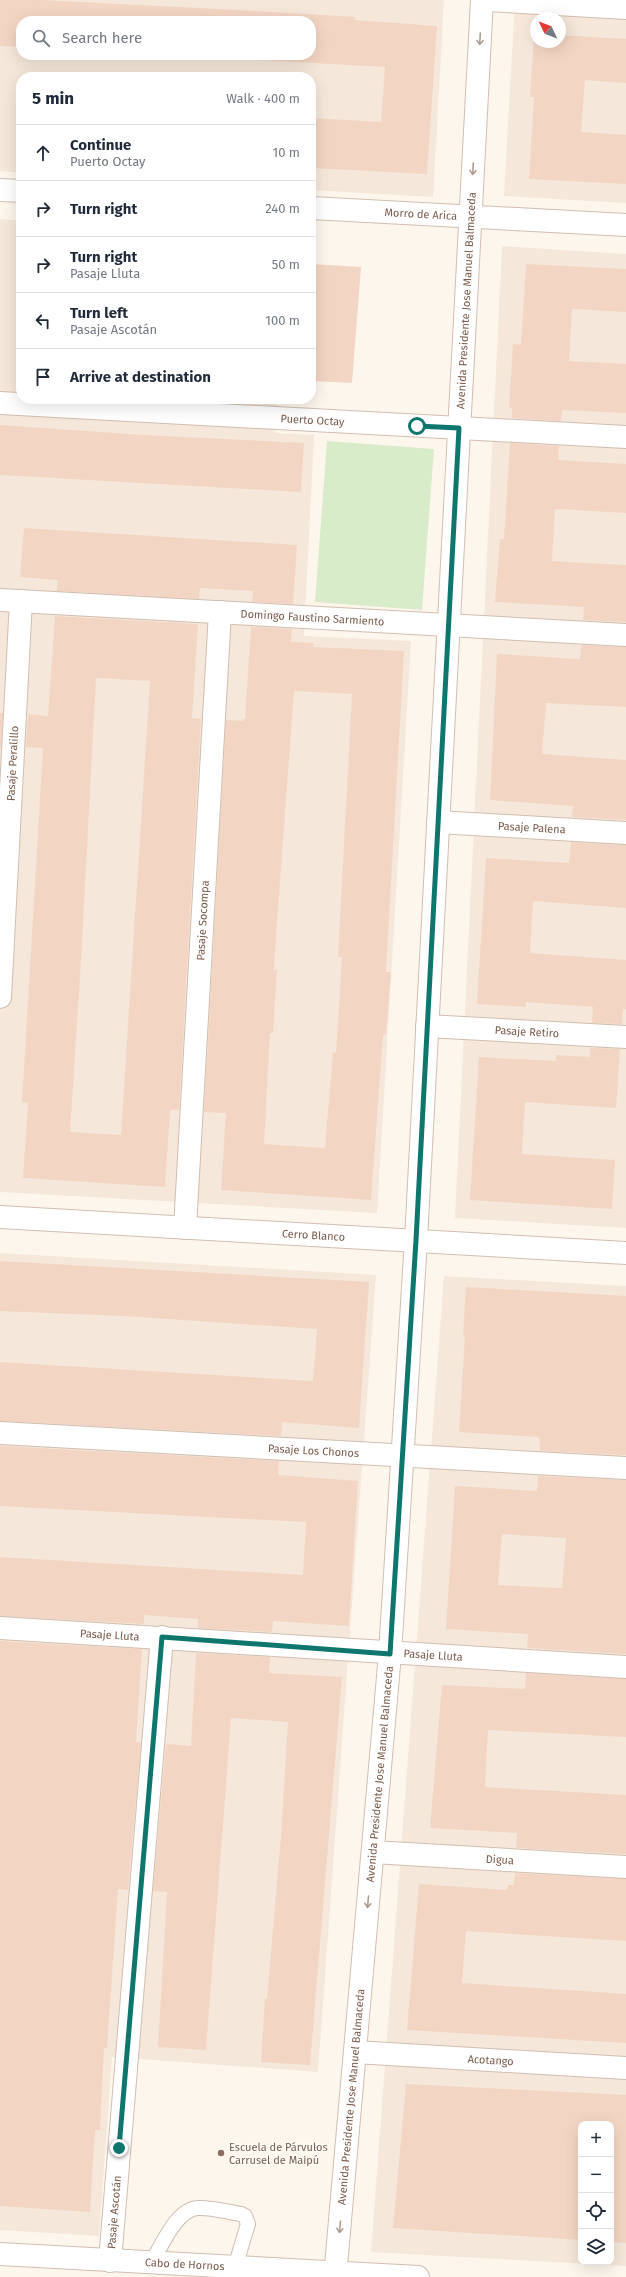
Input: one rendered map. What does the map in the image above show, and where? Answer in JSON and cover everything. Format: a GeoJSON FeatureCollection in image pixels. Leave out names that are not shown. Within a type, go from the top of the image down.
{"type":"FeatureCollection","features":[{"type":"Feature","properties":{"kind":"street","name":"Avenida Presidente Jose Manuel Balmaceda"},"geometry":{"type":"LineString","coordinates":[[335,2275],[390,1654],[403,1456],[416,1240],[482,0]]}},
{"type":"Feature","properties":{"kind":"street"},"geometry":{"type":"LineString","coordinates":[[488,0],[626,8]]}},
{"type":"Feature","properties":{"kind":"street"},"geometry":{"type":"LineString","coordinates":[[0,190],[16,191]]}},
{"type":"Feature","properties":{"kind":"street","name":"Morro de Arica"},"geometry":{"type":"LineString","coordinates":[[316,208],[626,225]]}},
{"type":"Feature","properties":{"kind":"street","name":"Puerto Octay"},"geometry":{"type":"LineString","coordinates":[[0,403],[16,404]]}},
{"type":"Feature","properties":{"kind":"street","name":"Puerto Octay"},"geometry":{"type":"LineString","coordinates":[[18,404],[626,437]]}},
{"type":"Feature","properties":{"kind":"street","name":"Domingo Faustino Sarmiento"},"geometry":{"type":"LineString","coordinates":[[0,600],[626,635]]}},
{"type":"Feature","properties":{"kind":"street","name":"Pasaje Peralillo"},"geometry":{"type":"LineString","coordinates":[[0,997],[21,601]]}},
{"type":"Feature","properties":{"kind":"street","name":"Pasaje Socompa"},"geometry":{"type":"LineString","coordinates":[[186,1228],[220,612]]}},
{"type":"Feature","properties":{"kind":"street","name":"Pasaje Palena"},"geometry":{"type":"LineString","coordinates":[[438,822],[626,833]]}},
{"type":"Feature","properties":{"kind":"street","name":"Pasaje Retiro"},"geometry":{"type":"LineString","coordinates":[[427,1026],[626,1037]]}},
{"type":"Feature","properties":{"kind":"street","name":"Cerro Blanco"},"geometry":{"type":"LineString","coordinates":[[0,1217],[626,1252]]}},
{"type":"Feature","properties":{"kind":"street","name":"Pasaje Los Chonos"},"geometry":{"type":"LineString","coordinates":[[0,1433],[626,1468]]}},
{"type":"Feature","properties":{"kind":"street","name":"Pasaje Lluta"},"geometry":{"type":"LineString","coordinates":[[0,1628],[162,1637],[390,1654],[626,1667]]}},
{"type":"Feature","properties":{"kind":"street","name":"Pasaje Ascotán"},"geometry":{"type":"LineString","coordinates":[[110,2260],[162,1637]]}},
{"type":"Feature","properties":{"kind":"street","name":"Digua"},"geometry":{"type":"LineString","coordinates":[[373,1852],[626,1867]]}},
{"type":"Feature","properties":{"kind":"street","name":"Acotango"},"geometry":{"type":"LineString","coordinates":[[355,2052],[626,2068]]}},
{"type":"Feature","properties":{"kind":"street","name":"Cabo de Hornos"},"geometry":{"type":"LineString","coordinates":[[0,2254],[234,2267],[335,2275],[418,2277]]}},
{"type":"Feature","properties":{"kind":"lane"},"geometry":{"type":"LineString","coordinates":[[151,2263],[180,2216],[187,2210],[198,2208],[241,2214],[245,2216],[248,2224],[234,2267]]}},
{"type":"Feature","properties":{"kind":"shaded area"},"geometry":{"type":"Polygon","coordinates":[[[0,0],[444,0],[433,197],[316,190],[316,72],[16,72],[16,173],[0,171],[0,0]]]}},
{"type":"Feature","properties":{"kind":"shaded area"},"geometry":{"type":"Polygon","coordinates":[[[515,0],[626,0],[626,203],[504,196],[515,0]]]}},
{"type":"Feature","properties":{"kind":"shaded area"},"geometry":{"type":"Polygon","coordinates":[[[0,219],[16,221],[16,404],[278,404],[276,433],[314,435],[304,636],[411,641],[377,1213],[0,1192],[0,219]]]}},
{"type":"Feature","properties":{"kind":"shaded area"},"geometry":{"type":"Polygon","coordinates":[[[502,246],[626,254],[626,1228],[455,1218],[502,246]]]}},
{"type":"Feature","properties":{"kind":"shaded area"},"geometry":{"type":"Polygon","coordinates":[[[0,1253],[376,1275],[318,2072],[112,2057],[99,2236],[0,2230],[0,1253]]]}},
{"type":"Feature","properties":{"kind":"shaded area"},"geometry":{"type":"Polygon","coordinates":[[[444,1276],[626,1286],[626,2266],[608,2265],[614,2265],[614,2121],[578,2121],[578,2263],[371,2252],[444,1276]]]}},
{"type":"Feature","properties":{"kind":"green space"},"geometry":{"type":"Polygon","coordinates":[[[327,441],[434,449],[422,610],[315,602],[327,441]]]}},
{"type":"Feature","properties":{"kind":"building"},"geometry":{"type":"Polygon","coordinates":[[[0,0],[44,0],[274,12],[355,17],[355,20],[437,26],[427,174],[316,168],[316,118],[381,122],[385,67],[257,60],[316,60],[316,16],[16,16],[16,47],[0,46],[0,0]]]}},
{"type":"Feature","properties":{"kind":"building"},"geometry":{"type":"Polygon","coordinates":[[[566,35],[626,39],[626,83],[585,80],[581,132],[626,135],[626,184],[529,179],[534,97],[530,97],[533,48],[566,48],[566,35]]]}},
{"type":"Feature","properties":{"kind":"building"},"geometry":{"type":"Polygon","coordinates":[[[316,264],[361,267],[352,383],[316,381],[316,264]]]}},
{"type":"Feature","properties":{"kind":"building"},"geometry":{"type":"Polygon","coordinates":[[[526,264],[626,269],[626,312],[572,309],[569,361],[626,364],[626,413],[562,410],[561,421],[512,418],[512,408],[509,408],[513,344],[521,345],[526,264]]]}},
{"type":"Feature","properties":{"kind":"building"},"geometry":{"type":"Polygon","coordinates":[[[0,425],[143,435],[304,443],[301,492],[0,475],[0,425]]]}},
{"type":"Feature","properties":{"kind":"building"},"geometry":{"type":"Polygon","coordinates":[[[510,443],[559,446],[558,460],[626,464],[626,513],[555,509],[552,561],[626,565],[626,622],[583,620],[584,607],[495,602],[500,539],[504,539],[510,443]]]}},
{"type":"Feature","properties":{"kind":"building"},"geometry":{"type":"Polygon","coordinates":[[[24,528],[297,545],[293,604],[252,602],[253,591],[200,588],[199,599],[57,591],[58,580],[20,577],[24,528]]]}},
{"type":"Feature","properties":{"kind":"building"},"geometry":{"type":"Polygon","coordinates":[[[55,616],[198,624],[192,718],[201,719],[179,1110],[170,1110],[165,1187],[23,1178],[28,1103],[22,1102],[43,748],[26,747],[28,714],[48,716],[55,616]],[[96,678],[81,961],[70,1132],[121,1135],[150,681],[96,678]]]}},
{"type":"Feature","properties":{"kind":"building"},"geometry":{"type":"Polygon","coordinates":[[[251,627],[292,629],[291,642],[314,643],[313,647],[404,651],[386,972],[391,972],[386,1035],[383,1035],[371,1200],[221,1190],[226,1113],[204,1112],[226,720],[243,721],[243,719],[245,719],[251,627]],[[294,691],[277,922],[274,970],[277,970],[273,1033],[270,1033],[264,1144],[325,1148],[333,1052],[336,1053],[342,957],[338,957],[352,694],[294,691]]]}},
{"type":"Feature","properties":{"kind":"building"},"geometry":{"type":"Polygon","coordinates":[[[581,645],[626,647],[626,707],[546,703],[542,754],[626,760],[626,820],[572,817],[573,806],[490,800],[497,654],[580,659],[581,645]]]}},
{"type":"Feature","properties":{"kind":"building"},"geometry":{"type":"Polygon","coordinates":[[[0,713],[3,713],[1,747],[0,747],[0,713]]]}},
{"type":"Feature","properties":{"kind":"building"},"geometry":{"type":"Polygon","coordinates":[[[571,842],[626,845],[626,908],[533,901],[530,953],[626,960],[626,1009],[623,1009],[622,1024],[592,1023],[593,1007],[526,1002],[526,1007],[477,1004],[486,858],[569,863],[571,842]]]}},
{"type":"Feature","properties":{"kind":"building"},"geometry":{"type":"Polygon","coordinates":[[[590,1048],[620,1049],[616,1108],[525,1102],[522,1154],[615,1160],[612,1209],[470,1200],[479,1057],[556,1061],[556,1055],[590,1057],[590,1048]]]}},
{"type":"Feature","properties":{"kind":"building"},"geometry":{"type":"Polygon","coordinates":[[[0,1261],[369,1282],[359,1428],[282,1422],[281,1436],[0,1421],[0,1362],[313,1381],[317,1329],[124,1316],[0,1311],[0,1261]]]}},
{"type":"Feature","properties":{"kind":"building"},"geometry":{"type":"Polygon","coordinates":[[[466,1287],[626,1296],[626,1455],[540,1451],[539,1437],[459,1432],[465,1336],[463,1336],[466,1287]]]}},
{"type":"Feature","properties":{"kind":"building"},"geometry":{"type":"Polygon","coordinates":[[[0,1446],[279,1461],[278,1475],[358,1481],[349,1626],[273,1621],[272,1632],[198,1628],[198,1619],[144,1615],[144,1624],[0,1616],[0,1557],[303,1575],[306,1522],[0,1506],[0,1446]]]}},
{"type":"Feature","properties":{"kind":"building"},"geometry":{"type":"Polygon","coordinates":[[[538,1476],[626,1480],[626,1654],[527,1648],[528,1634],[446,1629],[455,1486],[537,1491],[538,1476]],[[502,1534],[498,1585],[562,1588],[566,1538],[502,1534]]]}},
{"type":"Feature","properties":{"kind":"building"},"geometry":{"type":"Polygon","coordinates":[[[0,1641],[142,1649],[136,1742],[141,1743],[128,1890],[118,1889],[107,2048],[104,2048],[100,2130],[95,2130],[90,2212],[0,2206],[0,1641]]]}},
{"type":"Feature","properties":{"kind":"building"},"geometry":{"type":"Polygon","coordinates":[[[196,1653],[270,1657],[269,1673],[342,1677],[310,2065],[261,2062],[265,1999],[267,1999],[281,1836],[288,1722],[231,1718],[206,2050],[158,2047],[167,1892],[153,1891],[166,1744],[191,1746],[196,1653]]]}},
{"type":"Feature","properties":{"kind":"building"},"geometry":{"type":"Polygon","coordinates":[[[526,1673],[626,1679],[626,1737],[488,1730],[485,1787],[626,1795],[626,1854],[516,1848],[517,1833],[430,1828],[442,1685],[525,1689],[526,1673]]]}},
{"type":"Feature","properties":{"kind":"building"},"geometry":{"type":"Polygon","coordinates":[[[515,1873],[626,1879],[626,1941],[466,1931],[462,1983],[626,1994],[626,2043],[407,2030],[419,1884],[507,1890],[508,1885],[514,1885],[515,1873]]]}},
{"type":"Feature","properties":{"kind":"building"},"geometry":{"type":"Polygon","coordinates":[[[406,2084],[626,2095],[626,2243],[614,2242],[614,2121],[578,2121],[578,2240],[393,2228],[406,2084]]]}},
{"type":"Feature","properties":{"kind":"place","name":"Escuela de Párvulos Carrusel de Maipú"},"geometry":{"type":"Point","coordinates":[221,2153]}},
{"type":"Feature","properties":{"kind":"route"},"geometry":{"type":"LineString","coordinates":[[119,2148],[162,1637],[390,1654],[416,1240],[459,428],[417,426]]}}]}
